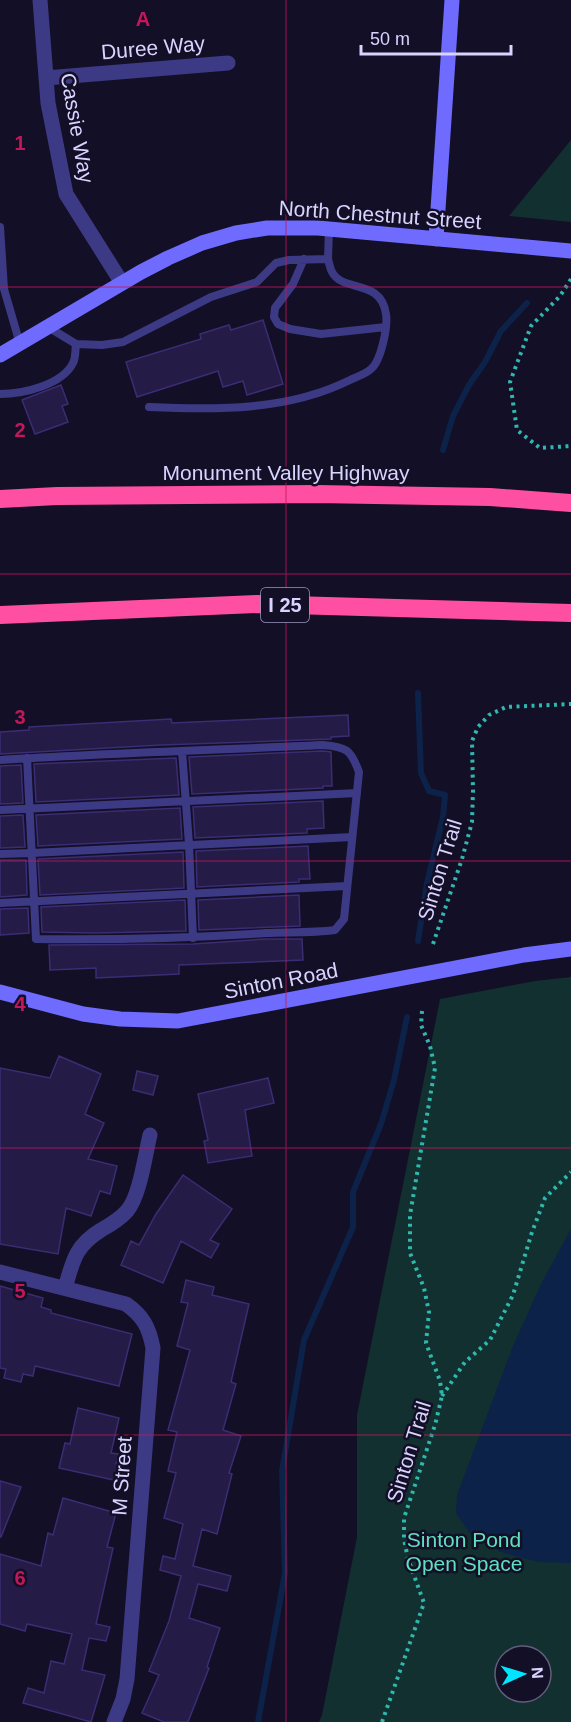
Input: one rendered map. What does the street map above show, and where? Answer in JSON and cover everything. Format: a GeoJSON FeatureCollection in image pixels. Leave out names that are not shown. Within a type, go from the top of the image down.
{"type":"FeatureCollection","features":[{"type":"Feature","properties":{"kind":"highway","name":"Monument Valley Highway"},"geometry":{"type":"LineString","coordinates":[[0,499],[57,496],[317,494],[490,497],[571,503]]}},
{"type":"Feature","properties":{"kind":"highway","name":"I 25"},"geometry":{"type":"LineString","coordinates":[[0,615],[257,604],[571,613]]}},
{"type":"Feature","properties":{"kind":"street","name":"Cassie Way"},"geometry":{"type":"LineString","coordinates":[[40,0],[48,104],[66,194],[122,283]]}},
{"type":"Feature","properties":{"kind":"street"},"geometry":{"type":"LineString","coordinates":[[436,239],[452,0]]}},
{"type":"Feature","properties":{"kind":"street","name":"Duree Way"},"geometry":{"type":"LineString","coordinates":[[46,78],[228,63]]}},
{"type":"Feature","properties":{"kind":"street","name":"North Chestnut Street"},"geometry":{"type":"LineString","coordinates":[[0,355],[141,272],[189,248],[221,236],[267,228],[329,228],[571,251]]}},
{"type":"Feature","properties":{"kind":"street","name":"Sinton Road"},"geometry":{"type":"LineString","coordinates":[[0,992],[83,1014],[120,1019],[178,1021],[516,957],[571,949]]}},
{"type":"Feature","properties":{"kind":"street"},"geometry":{"type":"LineString","coordinates":[[65,1288],[74,1256],[83,1242],[127,1211],[135,1198],[150,1135]]}},
{"type":"Feature","properties":{"kind":"street","name":"M Street"},"geometry":{"type":"LineString","coordinates":[[0,1272],[126,1304],[136,1311],[150,1332],[153,1348],[127,1679],[123,1699],[114,1722]]}},
{"type":"Feature","properties":{"kind":"lane"},"geometry":{"type":"LineString","coordinates":[[0,227],[4,289],[20,344]]}},
{"type":"Feature","properties":{"kind":"lane"},"geometry":{"type":"LineString","coordinates":[[149,407],[205,410],[270,405],[334,388],[372,369],[385,339],[386,313],[381,298],[374,292],[340,280],[332,273],[328,259],[329,228]]}},
{"type":"Feature","properties":{"kind":"lane"},"geometry":{"type":"LineString","coordinates":[[48,327],[76,344],[102,345],[123,342],[211,297],[257,282],[276,263],[289,260],[328,259]]}},
{"type":"Feature","properties":{"kind":"lane"},"geometry":{"type":"LineString","coordinates":[[304,260],[293,284],[275,308],[274,317],[278,324],[290,329],[321,334],[386,327]]}},
{"type":"Feature","properties":{"kind":"lane"},"geometry":{"type":"LineString","coordinates":[[0,394],[32,390],[63,376],[74,362],[76,344]]}},
{"type":"Feature","properties":{"kind":"lane"},"geometry":{"type":"LineString","coordinates":[[0,760],[27,758],[323,745],[347,750],[359,772],[344,919],[335,930],[193,938],[36,939],[27,758]]}},
{"type":"Feature","properties":{"kind":"lane"},"geometry":{"type":"LineString","coordinates":[[182,751],[193,938]]}},
{"type":"Feature","properties":{"kind":"lane"},"geometry":{"type":"LineString","coordinates":[[0,810],[357,793]]}},
{"type":"Feature","properties":{"kind":"lane"},"geometry":{"type":"LineString","coordinates":[[0,854],[352,837]]}},
{"type":"Feature","properties":{"kind":"lane"},"geometry":{"type":"LineString","coordinates":[[0,903],[347,886]]}},
{"type":"Feature","properties":{"kind":"path"},"geometry":{"type":"LineString","coordinates":[[571,279],[560,296],[531,326],[510,382],[517,430],[540,448],[571,446]]}},
{"type":"Feature","properties":{"kind":"path","name":"Sinton Trail"},"geometry":{"type":"LineString","coordinates":[[433,944],[472,822],[474,791],[472,741],[478,727],[489,715],[506,707],[571,704]]}},
{"type":"Feature","properties":{"kind":"path","name":"Sinton Trail"},"geometry":{"type":"LineString","coordinates":[[382,1722],[424,1603],[408,1559],[404,1539],[404,1518],[435,1425],[442,1396],[440,1381],[426,1343],[429,1312],[424,1288],[410,1253],[410,1215],[435,1068],[430,1046],[421,1025],[422,1011]]}},
{"type":"Feature","properties":{"kind":"path"},"geometry":{"type":"LineString","coordinates":[[442,1396],[465,1362],[490,1340],[513,1295],[545,1198],[571,1172]]}},
{"type":"Feature","properties":{"kind":"green space"},"geometry":{"type":"Polygon","coordinates":[[[571,140],[571,222],[509,216],[571,140]]]}},
{"type":"Feature","properties":{"kind":"green space","name":"Sinton Pond Open Space"},"geometry":{"type":"Polygon","coordinates":[[[571,977],[571,1722],[319,1722],[357,1537],[357,1415],[440,999],[535,981],[571,977]]]}},
{"type":"Feature","properties":{"kind":"water"},"geometry":{"type":"Polygon","coordinates":[[[571,1229],[571,1563],[538,1562],[501,1552],[472,1536],[456,1513],[457,1495],[513,1346],[542,1282],[571,1229]]]}},
{"type":"Feature","properties":{"kind":"building"},"geometry":{"type":"Polygon","coordinates":[[[263,320],[283,384],[247,395],[243,381],[223,387],[218,371],[137,397],[126,362],[201,339],[200,334],[229,325],[231,330],[263,320]]]}},
{"type":"Feature","properties":{"kind":"building"},"geometry":{"type":"Polygon","coordinates":[[[61,385],[68,404],[62,406],[68,422],[35,434],[22,400],[61,385]]]}},
{"type":"Feature","properties":{"kind":"building"},"geometry":{"type":"Polygon","coordinates":[[[348,715],[349,736],[331,737],[331,739],[0,754],[0,732],[29,730],[29,727],[171,719],[172,723],[348,715]]]}},
{"type":"Feature","properties":{"kind":"building"},"geometry":{"type":"Polygon","coordinates":[[[331,752],[332,786],[192,794],[189,757],[331,752]]]}},
{"type":"Feature","properties":{"kind":"building"},"geometry":{"type":"Polygon","coordinates":[[[176,758],[179,795],[36,802],[34,764],[176,758]]]}},
{"type":"Feature","properties":{"kind":"building"},"geometry":{"type":"Polygon","coordinates":[[[21,765],[23,803],[0,804],[0,766],[21,765]]]}},
{"type":"Feature","properties":{"kind":"building"},"geometry":{"type":"Polygon","coordinates":[[[323,801],[324,828],[307,829],[307,833],[195,838],[193,807],[323,801]]]}},
{"type":"Feature","properties":{"kind":"building"},"geometry":{"type":"Polygon","coordinates":[[[180,808],[182,839],[38,846],[36,815],[180,808]]]}},
{"type":"Feature","properties":{"kind":"building"},"geometry":{"type":"Polygon","coordinates":[[[23,815],[25,847],[0,848],[0,816],[23,815]]]}},
{"type":"Feature","properties":{"kind":"building"},"geometry":{"type":"Polygon","coordinates":[[[308,846],[310,879],[299,879],[299,882],[197,887],[196,851],[308,846]]]}},
{"type":"Feature","properties":{"kind":"building"},"geometry":{"type":"Polygon","coordinates":[[[183,852],[184,888],[40,895],[38,859],[183,852]]]}},
{"type":"Feature","properties":{"kind":"building"},"geometry":{"type":"Polygon","coordinates":[[[0,860],[26,860],[27,895],[0,897],[0,860]]]}},
{"type":"Feature","properties":{"kind":"building"},"geometry":{"type":"Polygon","coordinates":[[[299,895],[300,926],[199,930],[198,900],[299,895]]]}},
{"type":"Feature","properties":{"kind":"building"},"geometry":{"type":"Polygon","coordinates":[[[185,900],[186,931],[42,932],[41,907],[185,900]]]}},
{"type":"Feature","properties":{"kind":"building"},"geometry":{"type":"Polygon","coordinates":[[[28,908],[29,933],[0,935],[0,909],[28,908]]]}},
{"type":"Feature","properties":{"kind":"building"},"geometry":{"type":"Polygon","coordinates":[[[302,939],[303,960],[179,965],[179,974],[96,978],[96,968],[50,970],[49,945],[193,944],[302,939]]]}},
{"type":"Feature","properties":{"kind":"building"},"geometry":{"type":"Polygon","coordinates":[[[59,1056],[101,1074],[85,1114],[104,1123],[88,1159],[117,1166],[110,1194],[100,1191],[91,1216],[66,1208],[58,1254],[0,1244],[0,1068],[50,1078],[59,1056]]]}},
{"type":"Feature","properties":{"kind":"building"},"geometry":{"type":"Polygon","coordinates":[[[137,1071],[158,1076],[153,1095],[133,1090],[137,1071]]]}},
{"type":"Feature","properties":{"kind":"building"},"geometry":{"type":"Polygon","coordinates":[[[268,1078],[274,1103],[245,1110],[252,1156],[208,1163],[204,1141],[208,1140],[198,1094],[268,1078]]]}},
{"type":"Feature","properties":{"kind":"building"},"geometry":{"type":"Polygon","coordinates":[[[183,1175],[232,1209],[210,1240],[219,1244],[211,1258],[181,1241],[163,1283],[121,1265],[131,1241],[139,1245],[156,1214],[183,1175]]]}},
{"type":"Feature","properties":{"kind":"building"},"geometry":{"type":"Polygon","coordinates":[[[186,1280],[214,1287],[212,1295],[249,1304],[231,1382],[236,1384],[223,1430],[241,1436],[229,1473],[232,1474],[217,1534],[202,1529],[193,1566],[231,1576],[227,1591],[198,1584],[189,1618],[220,1628],[207,1667],[209,1668],[188,1722],[164,1722],[142,1713],[159,1675],[149,1671],[169,1621],[181,1576],[160,1570],[163,1556],[175,1559],[183,1524],[164,1518],[176,1473],[168,1471],[177,1432],[168,1430],[190,1350],[177,1346],[188,1303],[181,1302],[186,1280]]]}},
{"type":"Feature","properties":{"kind":"building"},"geometry":{"type":"Polygon","coordinates":[[[0,1286],[43,1298],[41,1307],[51,1310],[51,1313],[132,1334],[119,1386],[35,1366],[33,1376],[23,1374],[21,1382],[4,1378],[6,1369],[0,1368],[0,1286]]]}},
{"type":"Feature","properties":{"kind":"building"},"geometry":{"type":"Polygon","coordinates":[[[78,1408],[119,1418],[111,1453],[118,1454],[116,1464],[126,1467],[123,1482],[59,1468],[65,1443],[70,1444],[78,1408]]]}},
{"type":"Feature","properties":{"kind":"building"},"geometry":{"type":"Polygon","coordinates":[[[0,1481],[21,1487],[1,1537],[0,1537],[0,1481]]]}},
{"type":"Feature","properties":{"kind":"building"},"geometry":{"type":"Polygon","coordinates":[[[63,1498],[116,1513],[107,1547],[113,1548],[96,1624],[110,1627],[106,1641],[89,1638],[82,1670],[105,1675],[91,1722],[23,1703],[28,1688],[44,1693],[51,1661],[64,1664],[72,1634],[27,1624],[25,1631],[0,1624],[0,1554],[41,1566],[48,1533],[53,1535],[63,1498]]]}},
{"type":"Feature","properties":{"kind":"waterway"},"geometry":{"type":"LineString","coordinates":[[443,450],[453,416],[469,385],[485,362],[501,331],[527,303]]}},
{"type":"Feature","properties":{"kind":"waterway"},"geometry":{"type":"LineString","coordinates":[[418,693],[421,773],[429,791],[445,795],[443,817],[427,883],[418,941]]}},
{"type":"Feature","properties":{"kind":"waterway"},"geometry":{"type":"LineString","coordinates":[[258,1722],[285,1573],[282,1471],[304,1340],[353,1227],[353,1192],[381,1124],[394,1080],[407,1017]]}}]}
